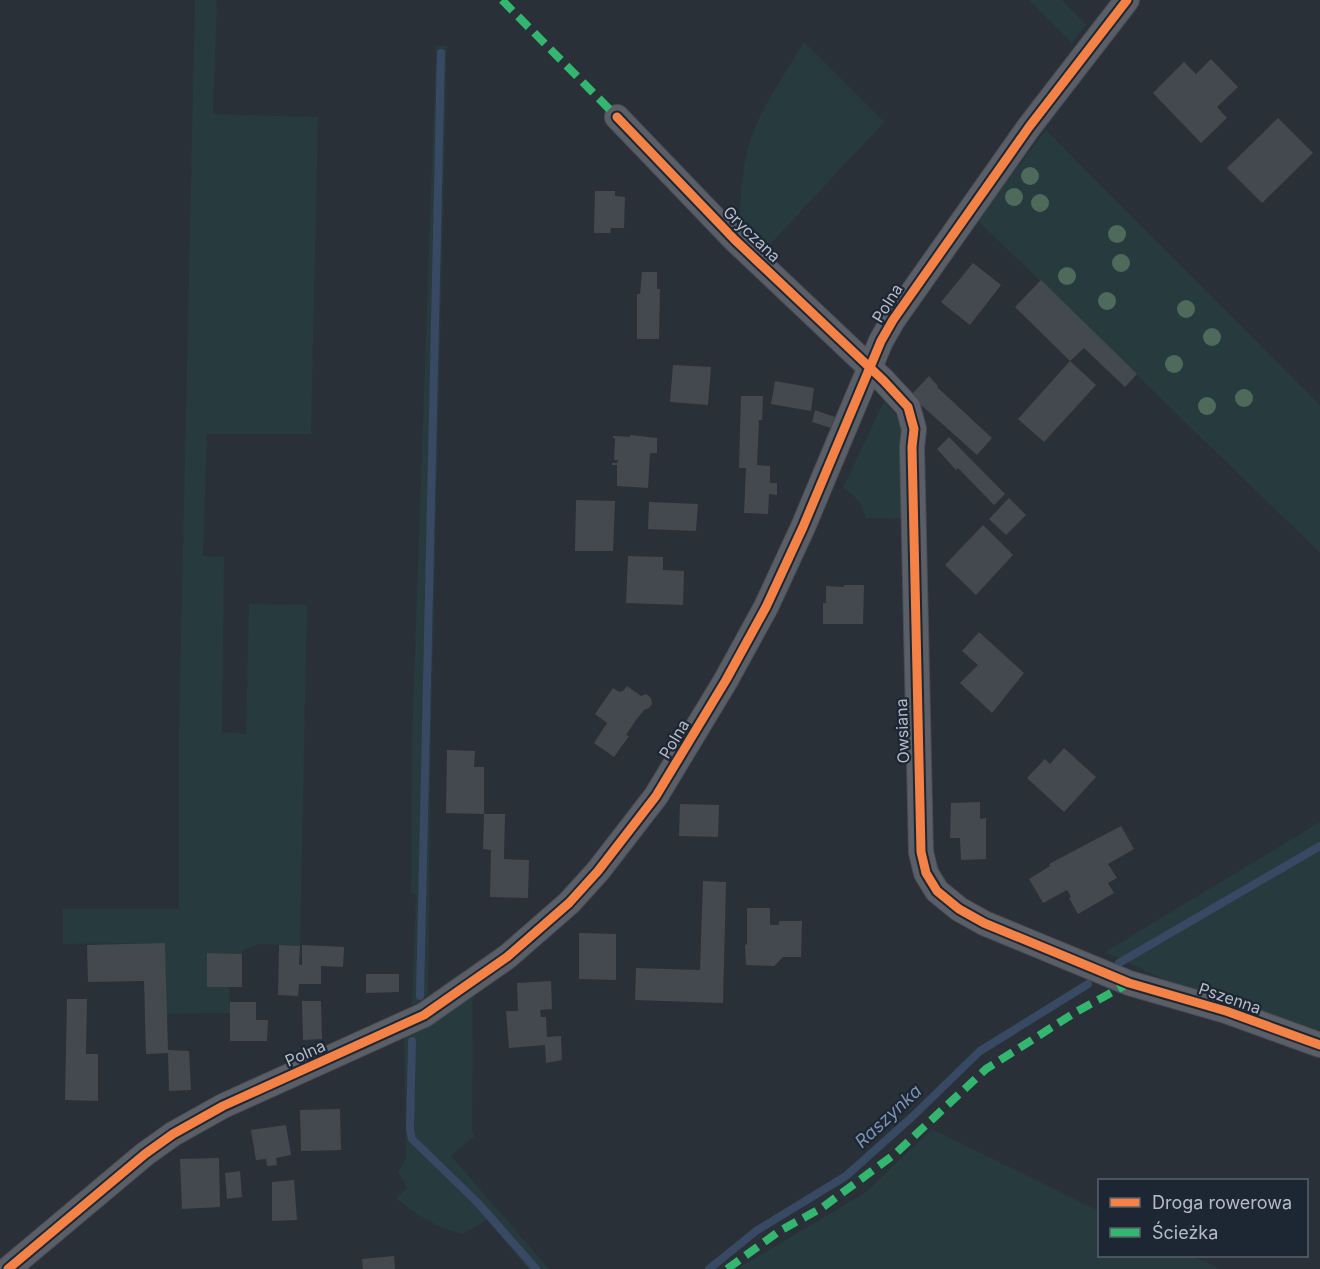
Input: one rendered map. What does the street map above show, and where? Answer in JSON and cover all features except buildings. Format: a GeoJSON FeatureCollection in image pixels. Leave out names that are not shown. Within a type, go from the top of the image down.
{"type":"FeatureCollection","features":[{"type":"Feature","properties":{"kind":"street","name":"Polna"},"geometry":{"type":"LineString","coordinates":[[8,1269],[145,1154],[173,1134],[223,1106],[424,1015],[507,957],[568,903],[598,871],[656,796],[726,680],[771,597],[871,369],[881,341],[916,286],[1029,127],[1126,0]]}},
{"type":"Feature","properties":{"kind":"street","name":"Gryczana"},"geometry":{"type":"LineString","coordinates":[[617,117],[735,240],[871,369]]}},
{"type":"Feature","properties":{"kind":"street","name":"Owsiana"},"geometry":{"type":"LineString","coordinates":[[871,369],[908,407],[914,429],[912,447],[916,696],[921,852],[926,873],[937,891],[959,909],[984,923],[1129,982]]}},
{"type":"Feature","properties":{"kind":"street","name":"Pszenna"},"geometry":{"type":"LineString","coordinates":[[1129,982],[1226,1011],[1320,1045]]}},
{"type":"Feature","properties":{"kind":"green space"},"geometry":{"type":"Polygon","coordinates":[[[195,0],[217,0],[213,114],[318,117],[311,434],[207,434],[203,556],[224,557],[222,732],[246,734],[249,604],[307,605],[300,946],[259,944],[243,950],[242,954],[207,953],[207,987],[229,987],[230,1013],[167,1014],[165,943],[63,944],[63,909],[179,909],[179,730],[195,0]]]}},
{"type":"Feature","properties":{"kind":"green space"},"geometry":{"type":"Polygon","coordinates":[[[1029,0],[1062,0],[1086,25],[1072,43],[1029,0]]]}},
{"type":"Feature","properties":{"kind":"green space"},"geometry":{"type":"Polygon","coordinates":[[[804,42],[884,122],[762,253],[739,231],[741,191],[747,151],[761,115],[804,42]]]}},
{"type":"Feature","properties":{"kind":"green space"},"geometry":{"type":"Polygon","coordinates":[[[436,46],[447,46],[431,735],[428,995],[412,1006],[416,894],[411,893],[412,739],[436,46]]]}},
{"type":"Feature","properties":{"kind":"green space"},"geometry":{"type":"Polygon","coordinates":[[[1046,130],[1320,405],[1320,553],[977,220],[1046,130]]]}},
{"type":"Feature","properties":{"kind":"green space"},"geometry":{"type":"Polygon","coordinates":[[[884,401],[902,421],[903,519],[866,518],[858,500],[843,488],[884,401]]]}},
{"type":"Feature","properties":{"kind":"green space"},"geometry":{"type":"Polygon","coordinates":[[[1320,822],[1320,1034],[1161,978],[1105,952],[1320,822]]]}},
{"type":"Feature","properties":{"kind":"green space"},"geometry":{"type":"Polygon","coordinates":[[[473,995],[472,1131],[475,1136],[451,1156],[549,1269],[528,1269],[487,1220],[463,1234],[427,1220],[396,1198],[407,1188],[398,1172],[406,1157],[404,1034],[473,995]]]}},
{"type":"Feature","properties":{"kind":"green space"},"geometry":{"type":"Polygon","coordinates":[[[932,1129],[1098,1211],[1098,1257],[1194,1257],[1220,1269],[737,1269],[866,1192],[932,1129]]]}},
{"type":"Feature","properties":{"kind":"waterway"},"geometry":{"type":"LineString","coordinates":[[420,996],[441,53]]}},
{"type":"Feature","properties":{"kind":"waterway","name":"Raszynka"},"geometry":{"type":"LineString","coordinates":[[1119,963],[1320,846]]}},
{"type":"Feature","properties":{"kind":"waterway","name":"Raszynka"},"geometry":{"type":"LineString","coordinates":[[709,1269],[756,1231],[846,1176],[912,1117],[980,1051],[1088,984]]}},
{"type":"Feature","properties":{"kind":"waterway"},"geometry":{"type":"LineString","coordinates":[[412,1041],[410,1130],[412,1139],[478,1203],[536,1269]]}},
{"type":"Feature","properties":{"kind":"marked path"},"geometry":{"type":"LineString","coordinates":[[502,0],[617,117]]}},
{"type":"Feature","properties":{"kind":"marked path"},"geometry":{"type":"LineString","coordinates":[[727,1269],[778,1232],[823,1207],[895,1154],[986,1069],[1076,1012],[1129,983]]}},
{"type":"Feature","properties":{"kind":"cycle path"},"geometry":{"type":"LineString","coordinates":[[8,1269],[145,1154],[173,1134],[223,1106],[424,1015],[507,957],[569,903],[598,871],[656,796],[726,680],[766,607],[803,527],[881,341],[893,320],[1029,127],[1127,0]]}},
{"type":"Feature","properties":{"kind":"cycle path"},"geometry":{"type":"LineString","coordinates":[[617,117],[735,240],[884,381],[908,407],[914,429],[912,447],[921,852],[926,873],[937,891],[959,909],[984,923],[1129,983],[1226,1011],[1320,1045]]}}]}
